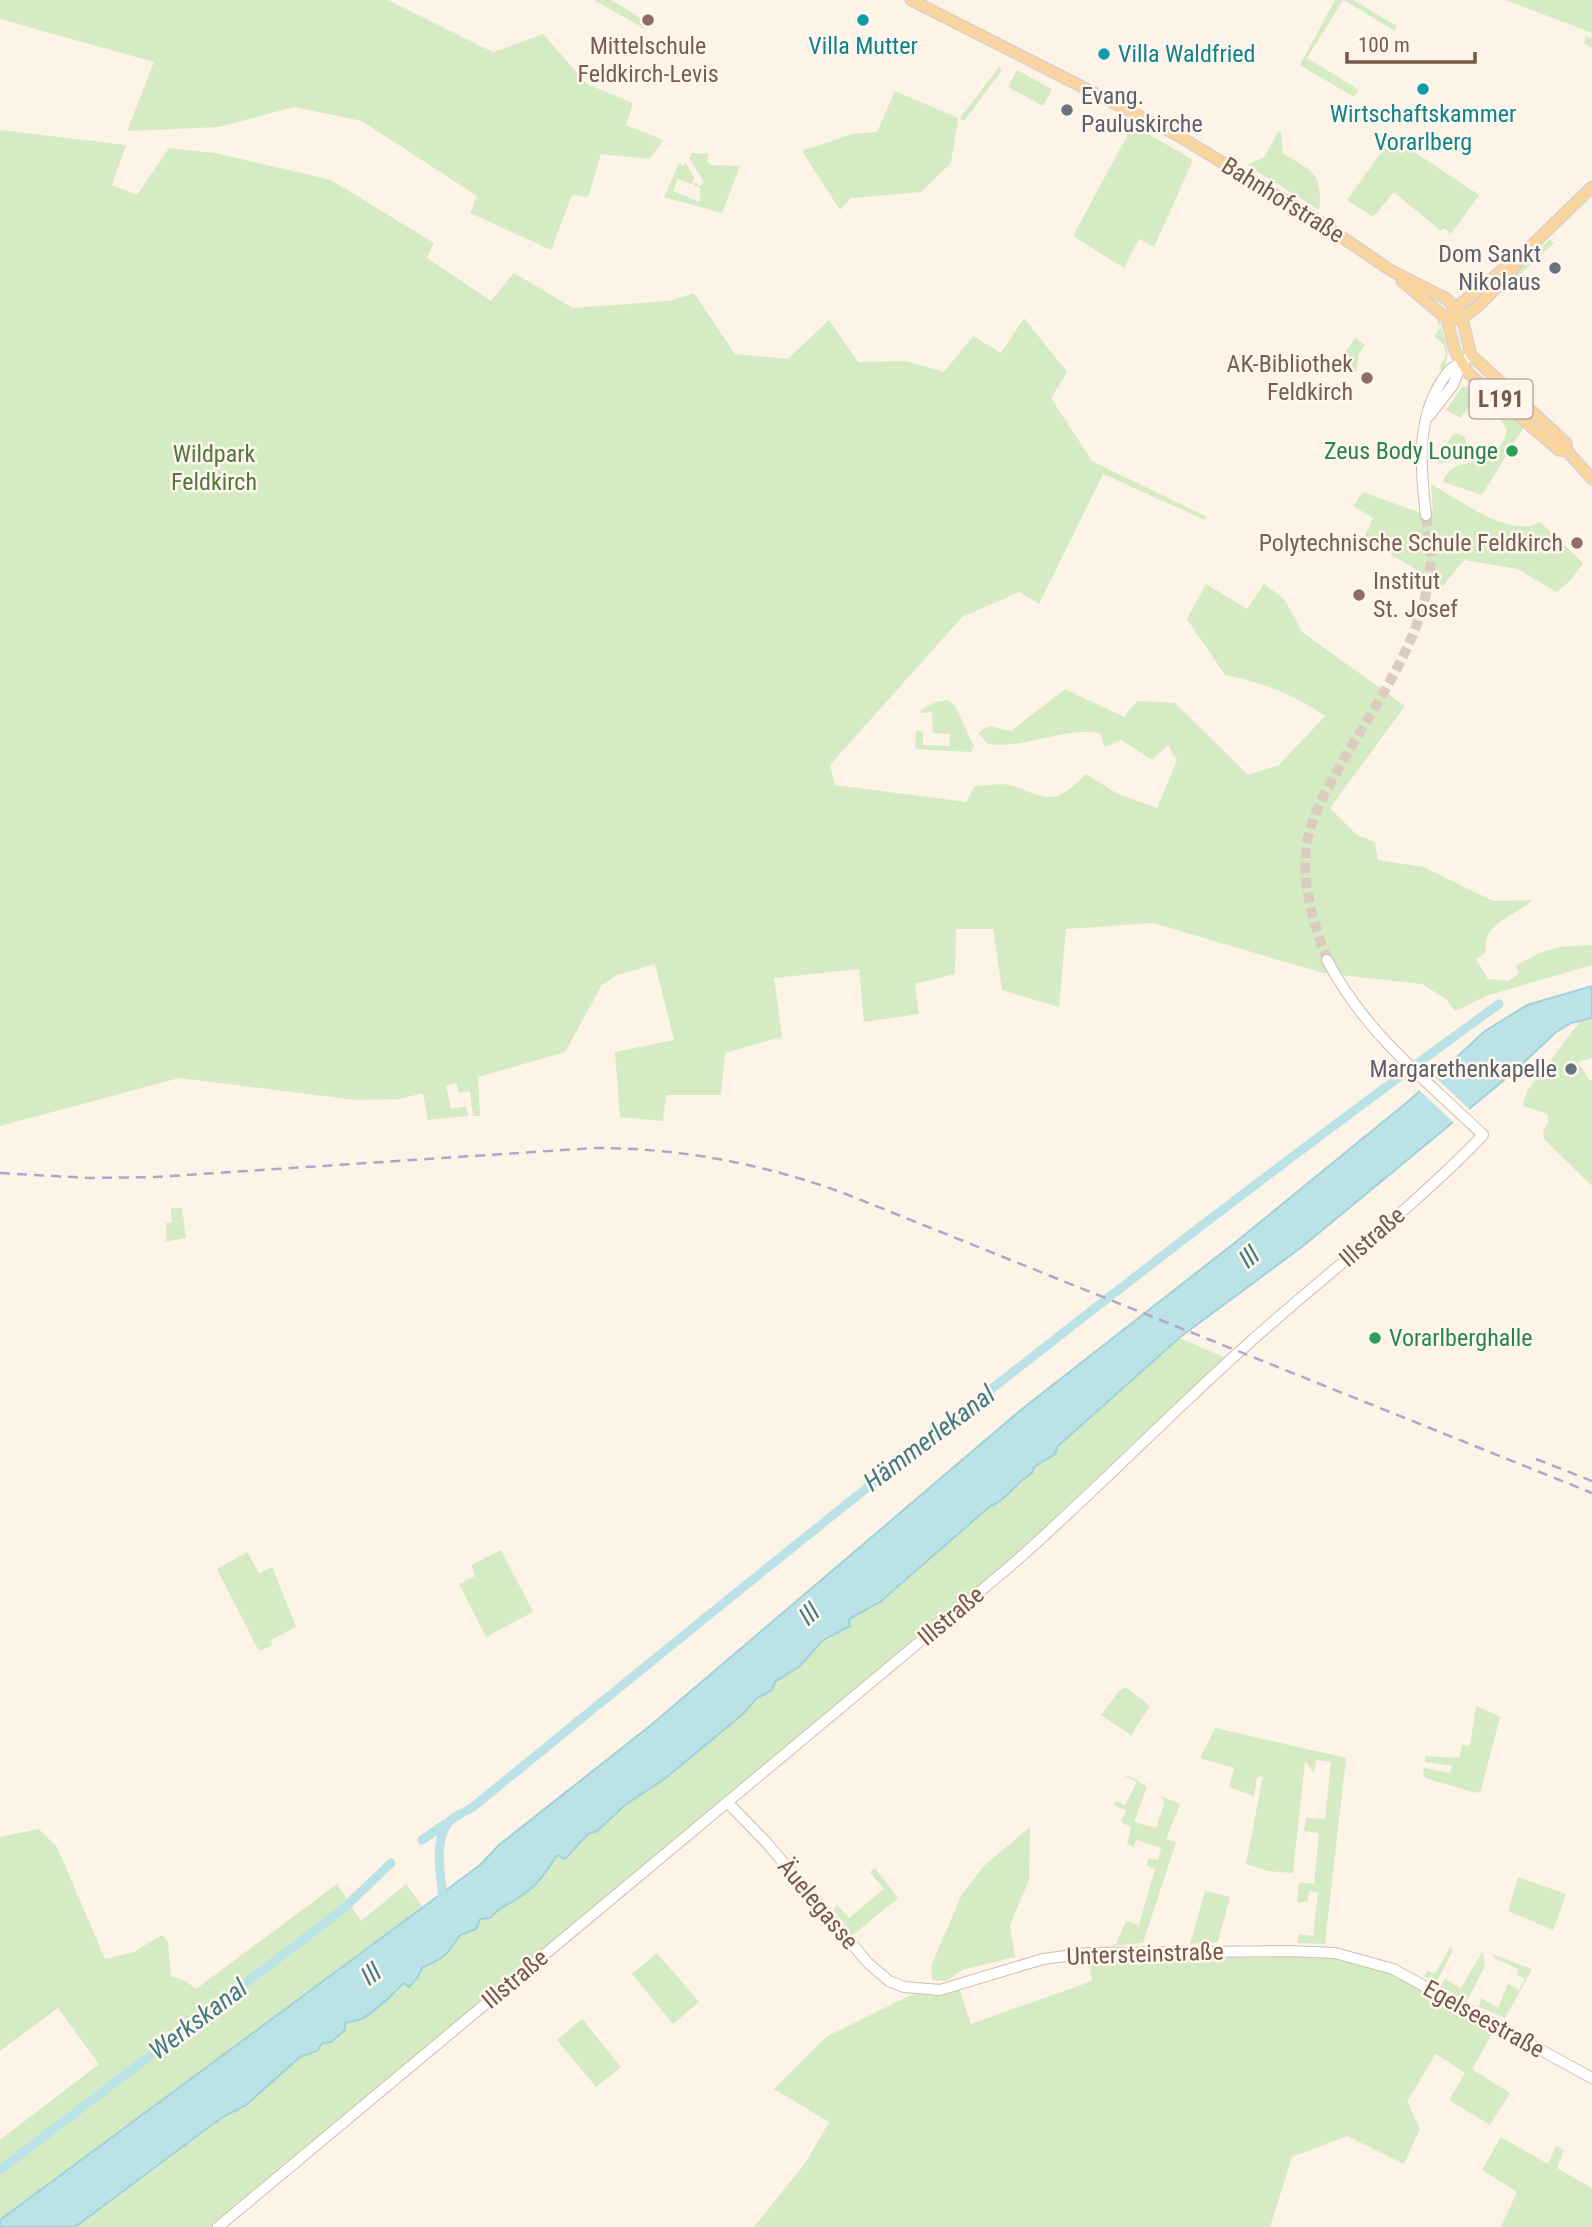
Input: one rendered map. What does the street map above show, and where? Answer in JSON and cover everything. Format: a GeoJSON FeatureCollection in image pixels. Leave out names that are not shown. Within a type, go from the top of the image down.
{"type":"FeatureCollection","features":[{"type":"Feature","properties":{"kind":"main road","name":"Bahnhofstraße"},"geometry":{"type":"LineString","coordinates":[[911,0],[1177,135],[1311,216],[1390,270],[1455,306]]}},
{"type":"Feature","properties":{"kind":"main road"},"geometry":{"type":"LineString","coordinates":[[1447,319],[1455,306],[1528,249],[1592,187]]}},
{"type":"Feature","properties":{"kind":"main road"},"geometry":{"type":"LineString","coordinates":[[1447,319],[1462,318],[1517,267],[1528,249]]}},
{"type":"Feature","properties":{"kind":"main road","name":"Bahnhofstraße"},"geometry":{"type":"LineString","coordinates":[[1390,270],[1447,319]]}},
{"type":"Feature","properties":{"kind":"main road","name":"L191"},"geometry":{"type":"LineString","coordinates":[[1455,306],[1462,318],[1471,355],[1566,443],[1567,451],[1592,479]]}},
{"type":"Feature","properties":{"kind":"main road","name":"L191"},"geometry":{"type":"LineString","coordinates":[[1447,319],[1461,364],[1559,450],[1567,451]]}},
{"type":"Feature","properties":{"kind":"main road"},"geometry":{"type":"LineString","coordinates":[[1426,515],[1420,460],[1426,419],[1446,374],[1471,355]]}},
{"type":"Feature","properties":{"kind":"main road","name":"Illstraße"},"geometry":{"type":"LineString","coordinates":[[218,2227],[1016,1561],[1249,1343],[1409,1206],[1483,1135],[1357,1011],[1327,960]]}},
{"type":"Feature","properties":{"kind":"main road","name":"Äuelegasse"},"geometry":{"type":"LineString","coordinates":[[727,1801],[775,1852],[868,1963],[889,1981],[919,1991]]}},
{"type":"Feature","properties":{"kind":"main road","name":"Untersteinstraße"},"geometry":{"type":"LineString","coordinates":[[919,1991],[958,1986],[1044,1959],[1100,1953],[1289,1951],[1335,1953],[1375,1962]]}},
{"type":"Feature","properties":{"kind":"main road","name":"Egelseestraße"},"geometry":{"type":"LineString","coordinates":[[1375,1962],[1418,1982],[1592,2078]]}},
{"type":"Feature","properties":{"kind":"green space"},"geometry":{"type":"Polygon","coordinates":[[[0,0],[388,0],[493,52],[543,34],[587,84],[633,103],[626,125],[663,140],[650,159],[601,154],[588,197],[572,195],[551,250],[470,213],[477,196],[362,121],[294,107],[219,127],[127,131],[154,62],[0,19],[0,0]]]}},
{"type":"Feature","properties":{"kind":"green space"},"geometry":{"type":"Polygon","coordinates":[[[594,0],[611,0],[649,23],[645,29],[594,0]]]}},
{"type":"Feature","properties":{"kind":"green space"},"geometry":{"type":"Polygon","coordinates":[[[1335,0],[1343,0],[1307,58],[1359,90],[1354,97],[1300,65],[1335,0]]]}},
{"type":"Feature","properties":{"kind":"green space"},"geometry":{"type":"Polygon","coordinates":[[[1344,0],[1353,0],[1397,26],[1395,31],[1344,0]]]}},
{"type":"Feature","properties":{"kind":"green space"},"geometry":{"type":"Polygon","coordinates":[[[1506,0],[1592,0],[1592,33],[1506,0]]]}},
{"type":"Feature","properties":{"kind":"green space"},"geometry":{"type":"Polygon","coordinates":[[[1592,33],[1592,48],[1584,44],[1586,36],[1591,38],[1592,33]]]}},
{"type":"Feature","properties":{"kind":"green space"},"geometry":{"type":"Polygon","coordinates":[[[999,67],[1002,70],[964,121],[960,118],[999,67]]]}},
{"type":"Feature","properties":{"kind":"green space"},"geometry":{"type":"Polygon","coordinates":[[[1017,70],[1052,89],[1043,106],[1008,87],[1017,70]]]}},
{"type":"Feature","properties":{"kind":"green space"},"geometry":{"type":"Polygon","coordinates":[[[895,91],[958,118],[951,163],[921,192],[851,198],[840,210],[802,151],[852,134],[877,132],[895,91]]]}},
{"type":"Feature","properties":{"kind":"green space"},"geometry":{"type":"Polygon","coordinates":[[[1133,125],[1193,160],[1154,247],[1139,239],[1124,268],[1073,236],[1133,125]]]}},
{"type":"Feature","properties":{"kind":"green space","name":"Wildpark Feldkirch"},"geometry":{"type":"Polygon","coordinates":[[[0,130],[126,145],[112,185],[137,195],[169,148],[215,153],[331,180],[434,243],[427,258],[491,301],[514,273],[573,308],[669,301],[694,293],[735,354],[788,359],[829,320],[858,362],[905,361],[944,372],[973,336],[1001,353],[1024,318],[1067,372],[1051,398],[1092,461],[1207,517],[1205,520],[1103,474],[1039,604],[1019,592],[962,617],[830,765],[835,785],[966,802],[975,786],[995,784],[1010,785],[1036,795],[1052,797],[1067,791],[1086,774],[1118,794],[1157,808],[1177,760],[1168,745],[1152,760],[1121,740],[1105,747],[1100,733],[1072,733],[1002,745],[988,744],[978,733],[989,726],[1011,731],[1065,689],[1124,717],[1137,701],[1175,703],[1248,775],[1279,765],[1325,716],[1277,690],[1225,675],[1187,619],[1206,584],[1247,609],[1264,584],[1285,600],[1302,632],[1405,706],[1330,808],[1357,835],[1375,842],[1378,860],[1424,867],[1493,901],[1533,900],[1501,922],[1488,935],[1486,952],[1476,959],[1488,979],[1508,981],[1519,974],[1516,966],[1536,955],[1560,947],[1592,945],[1592,965],[1489,995],[1455,1011],[1446,999],[1422,984],[1323,973],[1153,923],[1066,929],[1059,1007],[1002,990],[993,929],[956,929],[955,974],[915,984],[919,1014],[864,1022],[859,969],[774,978],[782,1037],[725,1053],[721,1095],[666,1095],[663,1121],[620,1117],[615,1052],[674,1040],[655,964],[617,975],[602,985],[565,1052],[478,1077],[480,1116],[473,1116],[470,1091],[459,1093],[456,1083],[446,1086],[451,1109],[466,1106],[468,1116],[428,1120],[423,1093],[400,1099],[356,1100],[179,1078],[0,1126],[0,130]]]}},
{"type":"Feature","properties":{"kind":"green space"},"geometry":{"type":"Polygon","coordinates":[[[1278,132],[1281,132],[1283,153],[1307,168],[1317,179],[1319,210],[1247,165],[1264,157],[1278,132]]]}},
{"type":"Feature","properties":{"kind":"green space"},"geometry":{"type":"Polygon","coordinates":[[[1392,137],[1479,195],[1451,234],[1444,228],[1441,231],[1394,192],[1373,217],[1347,200],[1392,137]]]}},
{"type":"Feature","properties":{"kind":"green space"},"geometry":{"type":"Polygon","coordinates":[[[692,153],[709,154],[707,161],[711,165],[740,166],[722,213],[664,197],[679,163],[683,166],[686,163],[694,178],[692,184],[678,179],[673,191],[700,202],[700,188],[694,185],[695,182],[700,186],[704,182],[689,158],[692,153]]]}},
{"type":"Feature","properties":{"kind":"green space"},"geometry":{"type":"Polygon","coordinates":[[[1550,239],[1554,243],[1511,283],[1508,279],[1550,239]]]}},
{"type":"Feature","properties":{"kind":"green space"},"geometry":{"type":"Polygon","coordinates":[[[1439,319],[1448,351],[1444,371],[1439,368],[1446,355],[1444,345],[1434,336],[1441,327],[1437,323],[1439,319]]]}},
{"type":"Feature","properties":{"kind":"green space"},"geometry":{"type":"Polygon","coordinates":[[[1355,338],[1365,345],[1359,353],[1356,372],[1338,362],[1355,338]]]}},
{"type":"Feature","properties":{"kind":"green space"},"geometry":{"type":"Polygon","coordinates":[[[1471,386],[1481,393],[1460,418],[1446,410],[1462,387],[1471,386]]]}},
{"type":"Feature","properties":{"kind":"green space"},"geometry":{"type":"Polygon","coordinates":[[[1487,399],[1523,428],[1482,495],[1443,482],[1448,473],[1456,467],[1484,459],[1501,444],[1507,430],[1497,415],[1488,408],[1487,399]]]}},
{"type":"Feature","properties":{"kind":"green space"},"geometry":{"type":"Polygon","coordinates":[[[1454,433],[1464,436],[1469,450],[1464,456],[1439,464],[1437,458],[1454,433]]]}},
{"type":"Feature","properties":{"kind":"green space"},"geometry":{"type":"Polygon","coordinates":[[[1431,484],[1500,522],[1528,526],[1540,522],[1583,563],[1570,581],[1556,592],[1518,569],[1464,560],[1443,586],[1364,538],[1373,518],[1353,506],[1363,492],[1426,515],[1433,510],[1431,484]]]}},
{"type":"Feature","properties":{"kind":"green space"},"geometry":{"type":"Polygon","coordinates":[[[948,700],[955,706],[974,746],[971,752],[915,749],[916,731],[923,732],[923,745],[949,746],[950,734],[933,733],[932,712],[921,713],[920,710],[936,702],[948,700]]]}},
{"type":"Feature","properties":{"kind":"green space"},"geometry":{"type":"Polygon","coordinates":[[[1592,1018],[1592,1058],[1578,1062],[1589,1080],[1592,1080],[1592,1186],[1544,1139],[1543,1131],[1549,1122],[1547,1114],[1522,1105],[1528,1090],[1581,1020],[1592,1018]]]}},
{"type":"Feature","properties":{"kind":"green space"},"geometry":{"type":"Polygon","coordinates":[[[171,1208],[182,1208],[186,1238],[164,1242],[167,1237],[166,1223],[172,1222],[171,1208]]]}},
{"type":"Feature","properties":{"kind":"green space"},"geometry":{"type":"Polygon","coordinates":[[[1179,1338],[1231,1360],[1024,1554],[218,2227],[75,2227],[221,2118],[246,2105],[300,2057],[317,2051],[345,2023],[359,2021],[383,2000],[397,1993],[403,1983],[409,1986],[422,1968],[444,1956],[460,1935],[476,1929],[480,1918],[490,1918],[524,1894],[540,1879],[557,1855],[565,1859],[588,1834],[597,1831],[625,1805],[663,1780],[743,1714],[756,1698],[772,1690],[775,1682],[800,1666],[822,1641],[829,1640],[849,1619],[880,1602],[1032,1473],[1034,1467],[1043,1463],[1058,1446],[1179,1338]]]}},
{"type":"Feature","properties":{"kind":"green space"},"geometry":{"type":"Polygon","coordinates":[[[501,1550],[533,1612],[486,1637],[459,1584],[475,1576],[471,1565],[501,1550]]]}},
{"type":"Feature","properties":{"kind":"green space"},"geometry":{"type":"Polygon","coordinates":[[[247,1552],[259,1573],[272,1567],[296,1627],[271,1640],[273,1645],[259,1651],[217,1569],[247,1552]]]}},
{"type":"Feature","properties":{"kind":"green space"},"geometry":{"type":"Polygon","coordinates":[[[1126,1687],[1150,1706],[1131,1735],[1101,1715],[1119,1691],[1126,1687]]]}},
{"type":"Feature","properties":{"kind":"green space"},"geometry":{"type":"Polygon","coordinates":[[[1476,1706],[1500,1717],[1481,1790],[1476,1793],[1428,1779],[1423,1775],[1424,1768],[1450,1773],[1452,1766],[1425,1762],[1426,1756],[1459,1758],[1462,1745],[1470,1746],[1476,1706]]]}},
{"type":"Feature","properties":{"kind":"green space"},"geometry":{"type":"Polygon","coordinates":[[[1215,1728],[1346,1758],[1325,1944],[1297,1943],[1298,1934],[1313,1936],[1318,1892],[1309,1891],[1308,1901],[1297,1903],[1299,1882],[1314,1884],[1319,1833],[1304,1831],[1306,1818],[1325,1819],[1331,1762],[1316,1760],[1314,1773],[1305,1761],[1293,1873],[1268,1871],[1246,1864],[1263,1776],[1257,1777],[1254,1796],[1229,1787],[1234,1768],[1200,1758],[1215,1728]]]}},
{"type":"Feature","properties":{"kind":"green space"},"geometry":{"type":"Polygon","coordinates":[[[1128,1775],[1147,1787],[1134,1822],[1156,1828],[1164,1804],[1161,1796],[1180,1804],[1166,1839],[1176,1842],[1143,1943],[1109,1946],[1116,1944],[1126,1921],[1139,1925],[1155,1869],[1146,1865],[1149,1858],[1158,1860],[1161,1848],[1136,1840],[1134,1847],[1127,1844],[1131,1827],[1121,1822],[1126,1811],[1114,1805],[1116,1801],[1125,1805],[1137,1782],[1125,1776],[1128,1775]]]}},
{"type":"Feature","properties":{"kind":"green space"},"geometry":{"type":"Polygon","coordinates":[[[1030,1827],[1029,1880],[1010,1925],[1015,1957],[965,1969],[945,1981],[932,1980],[931,1966],[962,1894],[984,1866],[1030,1827]]]}},
{"type":"Feature","properties":{"kind":"green space"},"geometry":{"type":"Polygon","coordinates":[[[39,1829],[57,1847],[105,1959],[134,1952],[162,1935],[168,1942],[171,1976],[186,1981],[196,1989],[337,1884],[361,1921],[406,1884],[423,1908],[0,2220],[0,2140],[99,2064],[58,2008],[0,2051],[0,1837],[39,1829]]]}},
{"type":"Feature","properties":{"kind":"green space"},"geometry":{"type":"Polygon","coordinates":[[[875,1868],[898,1898],[853,1935],[833,1909],[837,1905],[849,1918],[884,1889],[870,1872],[875,1868]]]}},
{"type":"Feature","properties":{"kind":"green space"},"geometry":{"type":"Polygon","coordinates":[[[1518,1877],[1566,1894],[1553,1930],[1508,1911],[1518,1877]]]}},
{"type":"Feature","properties":{"kind":"green space"},"geometry":{"type":"Polygon","coordinates":[[[1205,1891],[1230,1897],[1218,1942],[1190,1944],[1205,1891]]]}},
{"type":"Feature","properties":{"kind":"green space"},"geometry":{"type":"Polygon","coordinates":[[[1450,1947],[1453,1950],[1436,1983],[1424,1976],[1428,1971],[1435,1974],[1450,1947]]]}},
{"type":"Feature","properties":{"kind":"green space"},"geometry":{"type":"Polygon","coordinates":[[[1289,1951],[1375,1962],[1496,2027],[1472,2069],[1510,2093],[1490,2125],[1449,2100],[1465,2073],[1436,2054],[1407,2101],[1420,2129],[1404,2164],[1347,2136],[1292,2157],[1270,2227],[754,2227],[806,2162],[829,2122],[774,2089],[826,2037],[919,1991],[958,1985],[971,2024],[1092,1981],[1088,1953],[1289,1951]]]}},
{"type":"Feature","properties":{"kind":"green space"},"geometry":{"type":"Polygon","coordinates":[[[1483,1951],[1485,1966],[1467,2001],[1440,1986],[1445,1979],[1461,1988],[1483,1951]]]}},
{"type":"Feature","properties":{"kind":"green space"},"geometry":{"type":"Polygon","coordinates":[[[657,1953],[699,2002],[673,2024],[632,1974],[657,1953]]]}},
{"type":"Feature","properties":{"kind":"green space"},"geometry":{"type":"Polygon","coordinates":[[[1492,1954],[1532,1969],[1505,2018],[1479,2007],[1481,1998],[1498,2008],[1508,1984],[1519,1990],[1525,1979],[1517,1975],[1518,1969],[1494,1958],[1492,1954]]]}},
{"type":"Feature","properties":{"kind":"green space"},"geometry":{"type":"Polygon","coordinates":[[[582,2019],[621,2067],[596,2087],[557,2040],[582,2019]]]}},
{"type":"Feature","properties":{"kind":"green space"},"geometry":{"type":"Polygon","coordinates":[[[1501,2137],[1548,2164],[1556,2146],[1564,2150],[1557,2168],[1592,2188],[1592,2227],[1501,2227],[1517,2192],[1482,2170],[1501,2137]]]}},
{"type":"Feature","properties":{"kind":"water","name":"Ill"},"geometry":{"type":"Polygon","coordinates":[[[1592,986],[1592,1018],[1571,1023],[1555,1033],[1515,1071],[1303,1246],[1179,1338],[1058,1446],[1055,1454],[1034,1467],[1032,1473],[880,1602],[849,1619],[850,1626],[822,1641],[800,1666],[775,1682],[772,1690],[757,1698],[743,1714],[663,1780],[625,1805],[597,1831],[588,1834],[565,1859],[557,1855],[530,1889],[490,1918],[480,1919],[476,1929],[460,1935],[444,1956],[422,1968],[409,1987],[403,1983],[365,2017],[345,2023],[345,2030],[331,2042],[323,2043],[317,2051],[300,2057],[246,2105],[221,2118],[75,2227],[0,2227],[0,2220],[480,1865],[499,1845],[651,1725],[1022,1409],[1237,1241],[1411,1099],[1485,1031],[1527,1005],[1592,986]]]}},
{"type":"Feature","properties":{"kind":"pier"},"geometry":{"type":"Polygon","coordinates":[[[1434,1076],[1471,1111],[1455,1124],[1418,1089],[1434,1076]]]}},
{"type":"Feature","properties":{"kind":"waterway","name":"Hämmerlekanal"},"geometry":{"type":"LineString","coordinates":[[443,1901],[439,1849],[444,1830],[451,1820],[473,1807],[852,1499],[1108,1298],[1237,1198],[1499,1004]]}},
{"type":"Feature","properties":{"kind":"waterway","name":"Werkskanal"},"geometry":{"type":"LineString","coordinates":[[422,1840],[445,1824]]}},
{"type":"Feature","properties":{"kind":"waterway","name":"Werkskanal"},"geometry":{"type":"LineString","coordinates":[[0,2170],[343,1909],[391,1863]]}},
{"type":"Feature","properties":{"kind":"tunnel"},"geometry":{"type":"LineString","coordinates":[[1327,960],[1308,893],[1305,866],[1308,839],[1325,793],[1385,691],[1419,619],[1426,594],[1430,561],[1426,515]]}},
{"type":"Feature","properties":{"kind":"railway"},"geometry":{"type":"LineString","coordinates":[[0,1173],[90,1178],[156,1177],[594,1148],[659,1151],[754,1166],[846,1194],[1592,1493]]}},
{"type":"Feature","properties":{"kind":"railway"},"geometry":{"type":"LineString","coordinates":[[1536,1459],[1592,1481]]}},
{"type":"Feature","properties":{"kind":"place","name":"Mittelschule Feldkirch-Levis"},"geometry":{"type":"Point","coordinates":[648,20]}},
{"type":"Feature","properties":{"kind":"place","name":"Villa Mutter"},"geometry":{"type":"Point","coordinates":[863,20]}},
{"type":"Feature","properties":{"kind":"place","name":"Villa Waldfried"},"geometry":{"type":"Point","coordinates":[1104,54]}},
{"type":"Feature","properties":{"kind":"place","name":"Wirtschaftskammer Vorarlberg"},"geometry":{"type":"Point","coordinates":[1423,89]}},
{"type":"Feature","properties":{"kind":"place","name":"Evang. Pauluskirche"},"geometry":{"type":"Point","coordinates":[1067,110]}},
{"type":"Feature","properties":{"kind":"place","name":"Dom Sankt Nikolaus"},"geometry":{"type":"Point","coordinates":[1555,268]}},
{"type":"Feature","properties":{"kind":"place","name":"AK-Bibliothek Feldkirch"},"geometry":{"type":"Point","coordinates":[1367,378]}},
{"type":"Feature","properties":{"kind":"place","name":"Zeus Body Lounge"},"geometry":{"type":"Point","coordinates":[1512,451]}},
{"type":"Feature","properties":{"kind":"place","name":"Polytechnische Schule Feldkirch"},"geometry":{"type":"Point","coordinates":[1577,543]}},
{"type":"Feature","properties":{"kind":"place","name":"Institut St. Josef"},"geometry":{"type":"Point","coordinates":[1359,595]}},
{"type":"Feature","properties":{"kind":"place","name":"Margarethenkapelle"},"geometry":{"type":"Point","coordinates":[1571,1069]}},
{"type":"Feature","properties":{"kind":"place","name":"Vorarlberghalle"},"geometry":{"type":"Point","coordinates":[1375,1338]}}]}
